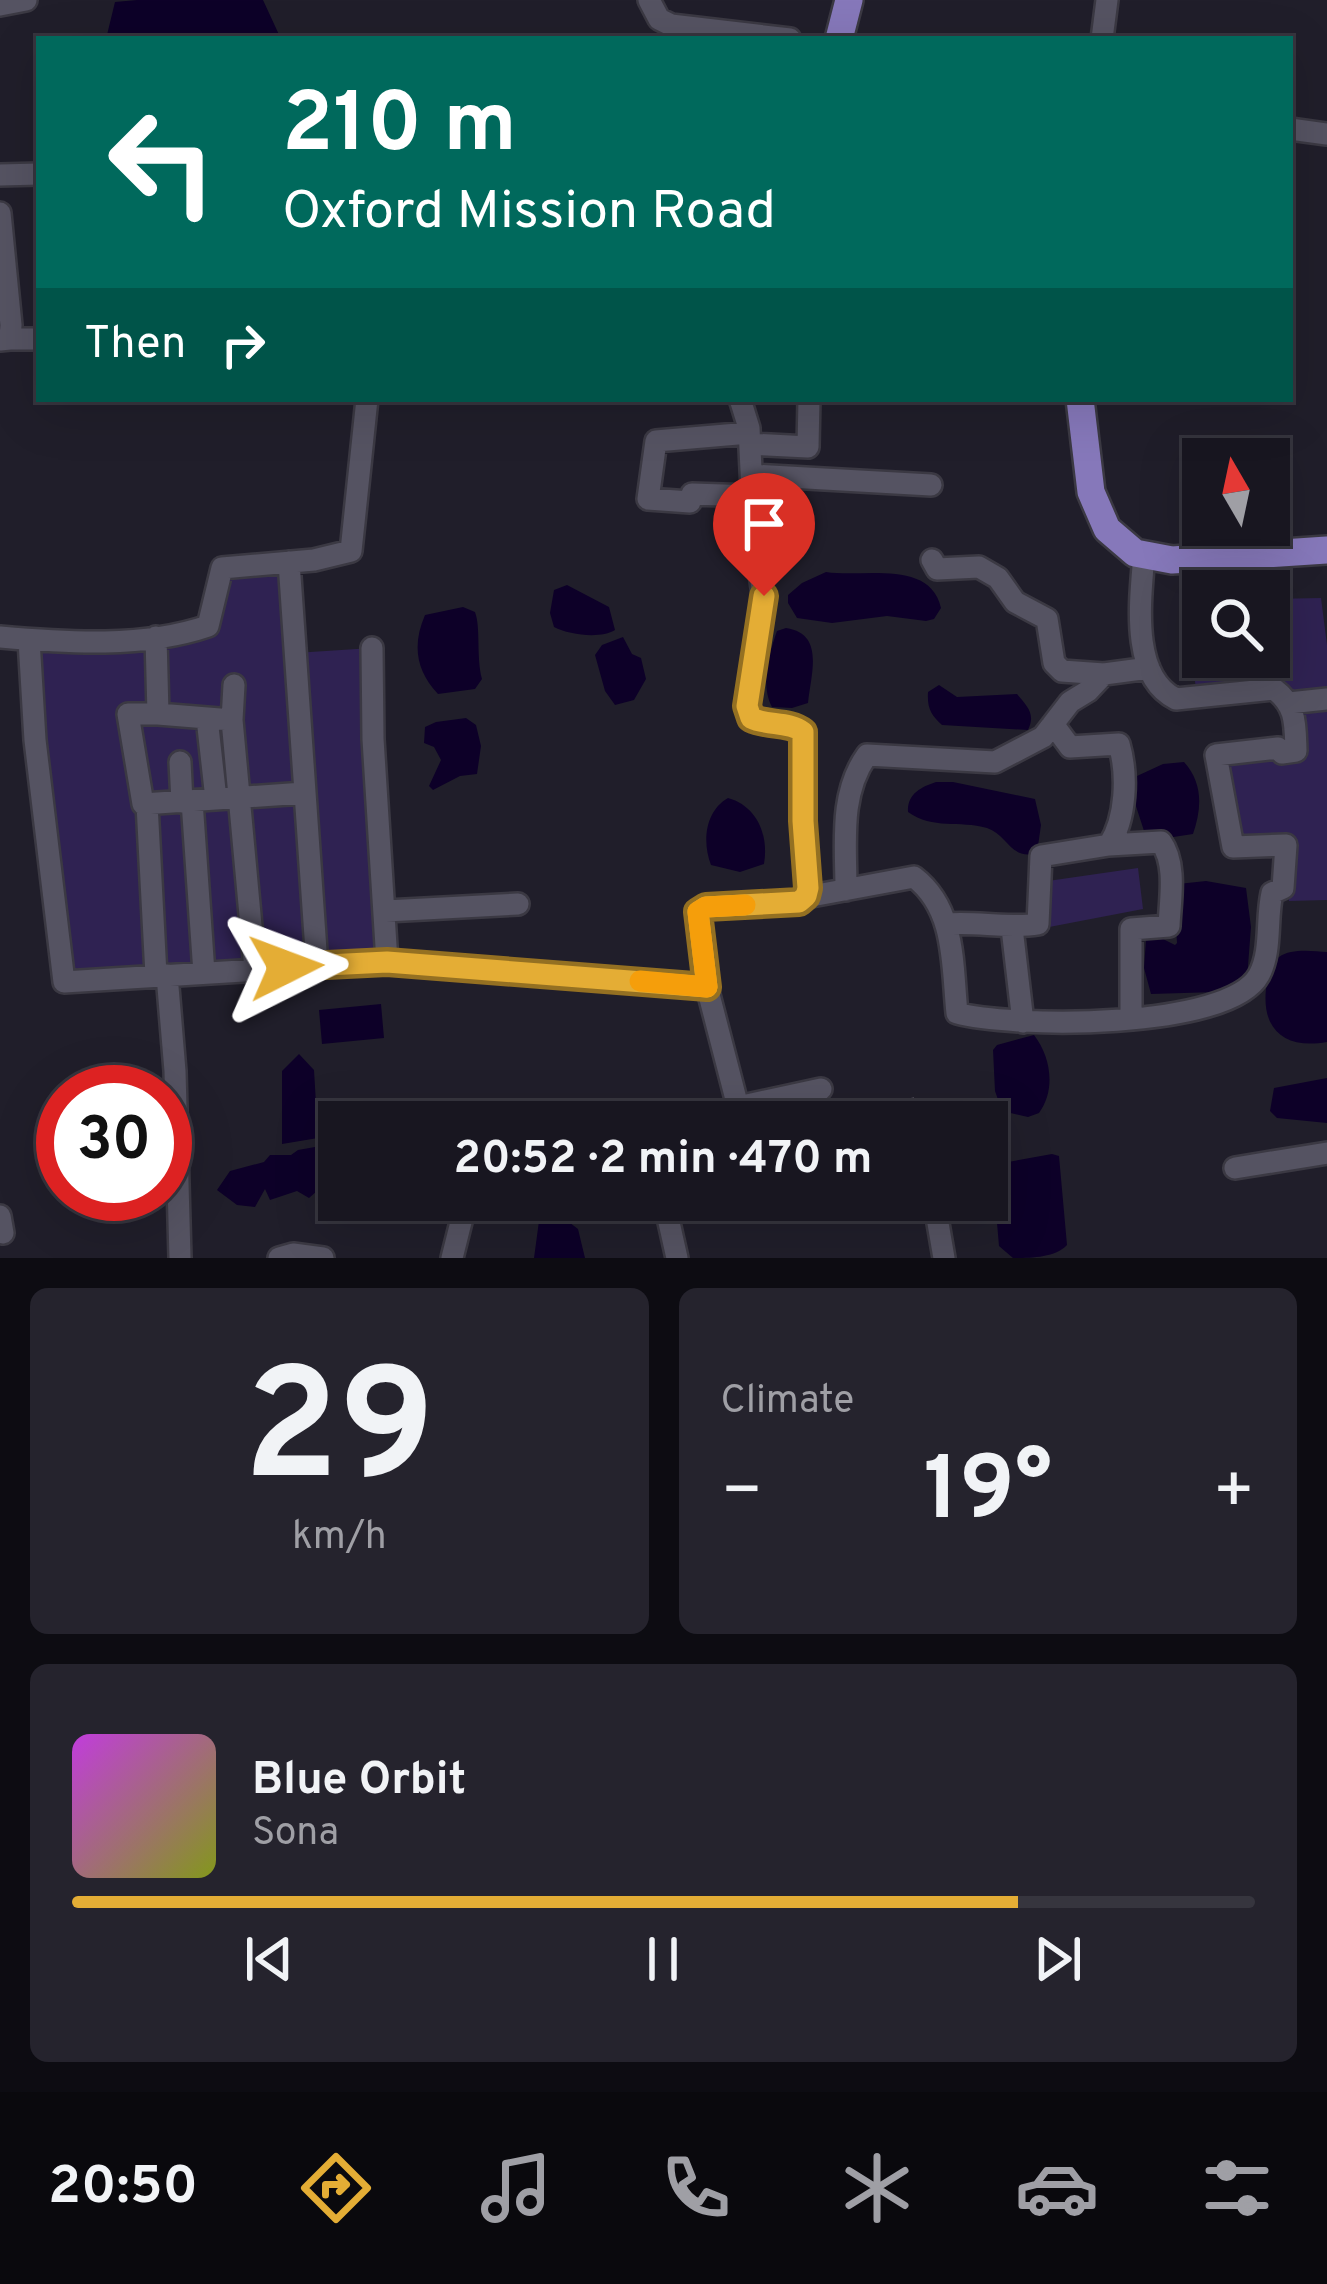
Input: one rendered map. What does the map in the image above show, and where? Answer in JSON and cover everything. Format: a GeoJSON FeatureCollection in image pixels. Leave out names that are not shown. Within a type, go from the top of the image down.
{"type":"FeatureCollection","features":[{"type":"Feature","properties":{"kind":"main road"},"geometry":{"type":"LineString","coordinates":[[840,36],[849,0]]}},
{"type":"Feature","properties":{"kind":"main road"},"geometry":{"type":"LineString","coordinates":[[1080,402],[1090,492],[1107,529],[1135,553],[1172,560],[1327,550]]}},
{"type":"Feature","properties":{"kind":"street"},"geometry":{"type":"LineString","coordinates":[[0,4],[26,0]]}},
{"type":"Feature","properties":{"kind":"street"},"geometry":{"type":"LineString","coordinates":[[649,0],[659,19],[671,25],[764,36]]}},
{"type":"Feature","properties":{"kind":"street"},"geometry":{"type":"LineString","coordinates":[[1102,36],[1107,0]]}},
{"type":"Feature","properties":{"kind":"street"},"geometry":{"type":"LineString","coordinates":[[1293,130],[1327,136],[1327,152]]}},
{"type":"Feature","properties":{"kind":"street"},"geometry":{"type":"LineString","coordinates":[[0,175],[36,174]]}},
{"type":"Feature","properties":{"kind":"street"},"geometry":{"type":"LineString","coordinates":[[0,213],[5,340],[36,339]]}},
{"type":"Feature","properties":{"kind":"street"},"geometry":{"type":"LineString","coordinates":[[0,638],[156,637],[208,626],[222,568],[351,551],[367,402]]}},
{"type":"Feature","properties":{"kind":"street"},"geometry":{"type":"LineString","coordinates":[[741,402],[749,439],[764,596],[747,706],[751,718],[763,724],[797,727],[803,732],[806,896]]}},
{"type":"Feature","properties":{"kind":"street"},"geometry":{"type":"LineString","coordinates":[[809,402],[808,447],[749,439],[656,441],[648,499],[690,502],[692,494],[787,476],[931,485]]}},
{"type":"Feature","properties":{"kind":"street"},"geometry":{"type":"LineString","coordinates":[[787,476],[789,446]]}},
{"type":"Feature","properties":{"kind":"street"},"geometry":{"type":"LineString","coordinates":[[736,1101],[707,987],[698,912],[706,907],[799,902],[806,896],[914,877],[941,905],[957,1013],[979,1019],[1131,1019],[1207,1006],[1237,994],[1258,978],[1272,893],[1282,887],[1286,844],[1233,847],[1216,755],[1278,748],[1296,751],[1294,712],[1274,689],[1176,698],[1166,694],[1149,668],[1141,610],[1144,554]]}},
{"type":"Feature","properties":{"kind":"street"},"geometry":{"type":"LineString","coordinates":[[932,560],[937,568],[979,566],[998,578],[1015,602],[1047,619],[1054,663],[1062,671],[1103,674],[1149,668]]}},
{"type":"Feature","properties":{"kind":"street"},"geometry":{"type":"LineString","coordinates":[[289,562],[317,965]]}},
{"type":"Feature","properties":{"kind":"street"},"geometry":{"type":"LineString","coordinates":[[156,637],[158,714]]}},
{"type":"Feature","properties":{"kind":"street"},"geometry":{"type":"LineString","coordinates":[[29,640],[35,740],[64,982],[387,962],[707,987]]}},
{"type":"Feature","properties":{"kind":"street"},"geometry":{"type":"LineString","coordinates":[[372,648],[387,962]]}},
{"type":"Feature","properties":{"kind":"street"},"geometry":{"type":"LineString","coordinates":[[846,890],[847,799],[853,774],[867,755],[994,762],[1037,742],[1070,702],[1088,692],[1103,674]]}},
{"type":"Feature","properties":{"kind":"street"},"geometry":{"type":"LineString","coordinates":[[234,685],[232,720],[255,969]]}},
{"type":"Feature","properties":{"kind":"street"},"geometry":{"type":"LineString","coordinates":[[1289,703],[1327,699]]}},
{"type":"Feature","properties":{"kind":"street"},"geometry":{"type":"LineString","coordinates":[[232,720],[128,714],[143,804],[304,793]]}},
{"type":"Feature","properties":{"kind":"street"},"geometry":{"type":"LineString","coordinates":[[207,718],[216,799]]}},
{"type":"Feature","properties":{"kind":"street"},"geometry":{"type":"LineString","coordinates":[[1053,724],[1070,747],[1119,744],[1124,772],[1121,816],[1109,845]]}},
{"type":"Feature","properties":{"kind":"street"},"geometry":{"type":"LineString","coordinates":[[180,762],[204,973]]}},
{"type":"Feature","properties":{"kind":"street"},"geometry":{"type":"LineString","coordinates":[[147,804],[175,1071],[179,1258]]}},
{"type":"Feature","properties":{"kind":"street"},"geometry":{"type":"LineString","coordinates":[[946,924],[1012,928],[1038,924],[1041,856],[1161,842],[1169,865],[1169,926],[1131,929],[1131,1019]]}},
{"type":"Feature","properties":{"kind":"street"},"geometry":{"type":"LineString","coordinates":[[386,911],[518,904]]}},
{"type":"Feature","properties":{"kind":"street"},"geometry":{"type":"LineString","coordinates":[[1012,928],[1023,1022]]}},
{"type":"Feature","properties":{"kind":"street"},"geometry":{"type":"LineString","coordinates":[[765,1101],[820,1089]]}},
{"type":"Feature","properties":{"kind":"street"},"geometry":{"type":"LineString","coordinates":[[1234,1168],[1327,1153]]}},
{"type":"Feature","properties":{"kind":"street"},"geometry":{"type":"LineString","coordinates":[[452,1258],[461,1221]]}},
{"type":"Feature","properties":{"kind":"street"},"geometry":{"type":"LineString","coordinates":[[669,1221],[677,1258]]}},
{"type":"Feature","properties":{"kind":"street"},"geometry":{"type":"LineString","coordinates":[[938,1221],[944,1258]]}},
{"type":"Feature","properties":{"kind":"street"},"geometry":{"type":"LineString","coordinates":[[279,1258],[292,1254],[323,1258]]}},
{"type":"Feature","properties":{"kind":"path"},"geometry":{"type":"LineString","coordinates":[[820,1089],[822,1101]]}},
{"type":"Feature","properties":{"kind":"shaded area"},"geometry":{"type":"Polygon","coordinates":[[[263,0],[280,36],[107,36],[115,2],[263,0]]]}},
{"type":"Feature","properties":{"kind":"shaded area"},"geometry":{"type":"Polygon","coordinates":[[[289,562],[295,653],[372,648],[387,962],[64,982],[29,640],[208,626],[216,580],[289,562]]]}},
{"type":"Feature","properties":{"kind":"shaded area"},"geometry":{"type":"Polygon","coordinates":[[[826,572],[910,577],[934,593],[941,608],[934,619],[926,621],[887,616],[832,623],[797,618],[788,595],[826,572]]]}},
{"type":"Feature","properties":{"kind":"shaded area"},"geometry":{"type":"Polygon","coordinates":[[[567,585],[609,607],[615,630],[585,635],[554,627],[550,613],[554,590],[567,585]]]}},
{"type":"Feature","properties":{"kind":"shaded area"},"geometry":{"type":"Polygon","coordinates":[[[1321,598],[1327,695],[1196,689],[1195,678],[1290,678],[1290,599],[1321,598]]]}},
{"type":"Feature","properties":{"kind":"shaded area"},"geometry":{"type":"Polygon","coordinates":[[[463,607],[475,612],[477,619],[482,679],[475,689],[438,694],[421,667],[421,626],[425,615],[463,607]]]}},
{"type":"Feature","properties":{"kind":"shaded area"},"geometry":{"type":"Polygon","coordinates":[[[777,631],[798,632],[811,646],[808,703],[772,707],[766,679],[769,659],[777,631]]]}},
{"type":"Feature","properties":{"kind":"shaded area"},"geometry":{"type":"Polygon","coordinates":[[[623,637],[632,654],[641,658],[646,679],[634,700],[615,705],[605,691],[595,655],[602,645],[623,637]]]}},
{"type":"Feature","properties":{"kind":"shaded area"},"geometry":{"type":"Polygon","coordinates":[[[939,685],[957,697],[1017,694],[1031,715],[1028,730],[942,725],[928,702],[928,692],[939,685]]]}},
{"type":"Feature","properties":{"kind":"shaded area"},"geometry":{"type":"Polygon","coordinates":[[[1299,704],[1327,704],[1327,900],[1289,901],[1287,841],[1236,842],[1226,758],[1282,757],[1299,704]]]}},
{"type":"Feature","properties":{"kind":"shaded area"},"geometry":{"type":"Polygon","coordinates":[[[466,718],[476,725],[481,746],[477,774],[460,776],[433,790],[429,786],[441,760],[434,747],[424,743],[425,727],[466,718]]]}},
{"type":"Feature","properties":{"kind":"shaded area"},"geometry":{"type":"Polygon","coordinates":[[[1184,762],[1195,778],[1199,796],[1193,834],[1167,838],[1145,834],[1134,800],[1137,776],[1163,764],[1184,762]]]}},
{"type":"Feature","properties":{"kind":"shaded area"},"geometry":{"type":"Polygon","coordinates":[[[936,782],[1035,799],[1041,825],[1037,853],[1015,850],[987,828],[927,821],[908,812],[916,792],[936,782]]]}},
{"type":"Feature","properties":{"kind":"shaded area"},"geometry":{"type":"Polygon","coordinates":[[[728,798],[747,808],[759,823],[764,864],[740,872],[711,865],[708,828],[714,811],[728,798]]]}},
{"type":"Feature","properties":{"kind":"shaded area"},"geometry":{"type":"Polygon","coordinates":[[[1138,868],[1143,909],[1044,928],[1041,882],[1138,868]]]}},
{"type":"Feature","properties":{"kind":"shaded area"},"geometry":{"type":"Polygon","coordinates":[[[1206,881],[1246,888],[1251,927],[1247,979],[1217,992],[1151,994],[1144,968],[1146,940],[1155,935],[1175,945],[1178,884],[1206,881]]]}},
{"type":"Feature","properties":{"kind":"shaded area"},"geometry":{"type":"Polygon","coordinates":[[[1290,952],[1327,952],[1327,1042],[1287,1039],[1267,1012],[1270,968],[1290,952]]]}},
{"type":"Feature","properties":{"kind":"shaded area"},"geometry":{"type":"Polygon","coordinates":[[[381,1004],[384,1038],[322,1044],[319,1010],[381,1004]]]}},
{"type":"Feature","properties":{"kind":"shaded area"},"geometry":{"type":"Polygon","coordinates":[[[1034,1035],[1049,1074],[1048,1094],[1039,1113],[1028,1117],[1008,1112],[1008,1101],[998,1101],[993,1050],[1034,1035]]]}},
{"type":"Feature","properties":{"kind":"shaded area"},"geometry":{"type":"Polygon","coordinates":[[[299,1054],[314,1070],[318,1138],[282,1144],[282,1071],[299,1054]]]}},
{"type":"Feature","properties":{"kind":"shaded area"},"geometry":{"type":"Polygon","coordinates":[[[1327,1078],[1327,1123],[1277,1118],[1270,1111],[1274,1088],[1327,1078]]]}},
{"type":"Feature","properties":{"kind":"shaded area"},"geometry":{"type":"Polygon","coordinates":[[[318,1149],[318,1190],[309,1198],[297,1191],[270,1200],[265,1189],[255,1207],[237,1205],[217,1190],[230,1171],[298,1150],[318,1149]]]}},
{"type":"Feature","properties":{"kind":"shaded area"},"geometry":{"type":"Polygon","coordinates":[[[1059,1156],[1067,1245],[1062,1249],[1013,1258],[999,1246],[997,1221],[1008,1221],[1008,1162],[1059,1156]]]}},
{"type":"Feature","properties":{"kind":"shaded area"},"geometry":{"type":"Polygon","coordinates":[[[539,1221],[567,1221],[578,1229],[585,1258],[534,1258],[539,1221]]]}},
{"type":"Feature","properties":{"kind":"slow traffic"},"geometry":{"type":"LineString","coordinates":[[640,981],[707,987],[698,912],[706,907],[745,905]]}},
{"type":"Feature","properties":{"kind":"route"},"geometry":{"type":"LineString","coordinates":[[286,967],[387,962],[707,987],[698,912],[706,907],[799,902],[808,888],[803,732],[797,727],[763,724],[751,718],[747,706],[764,596]]}}]}
